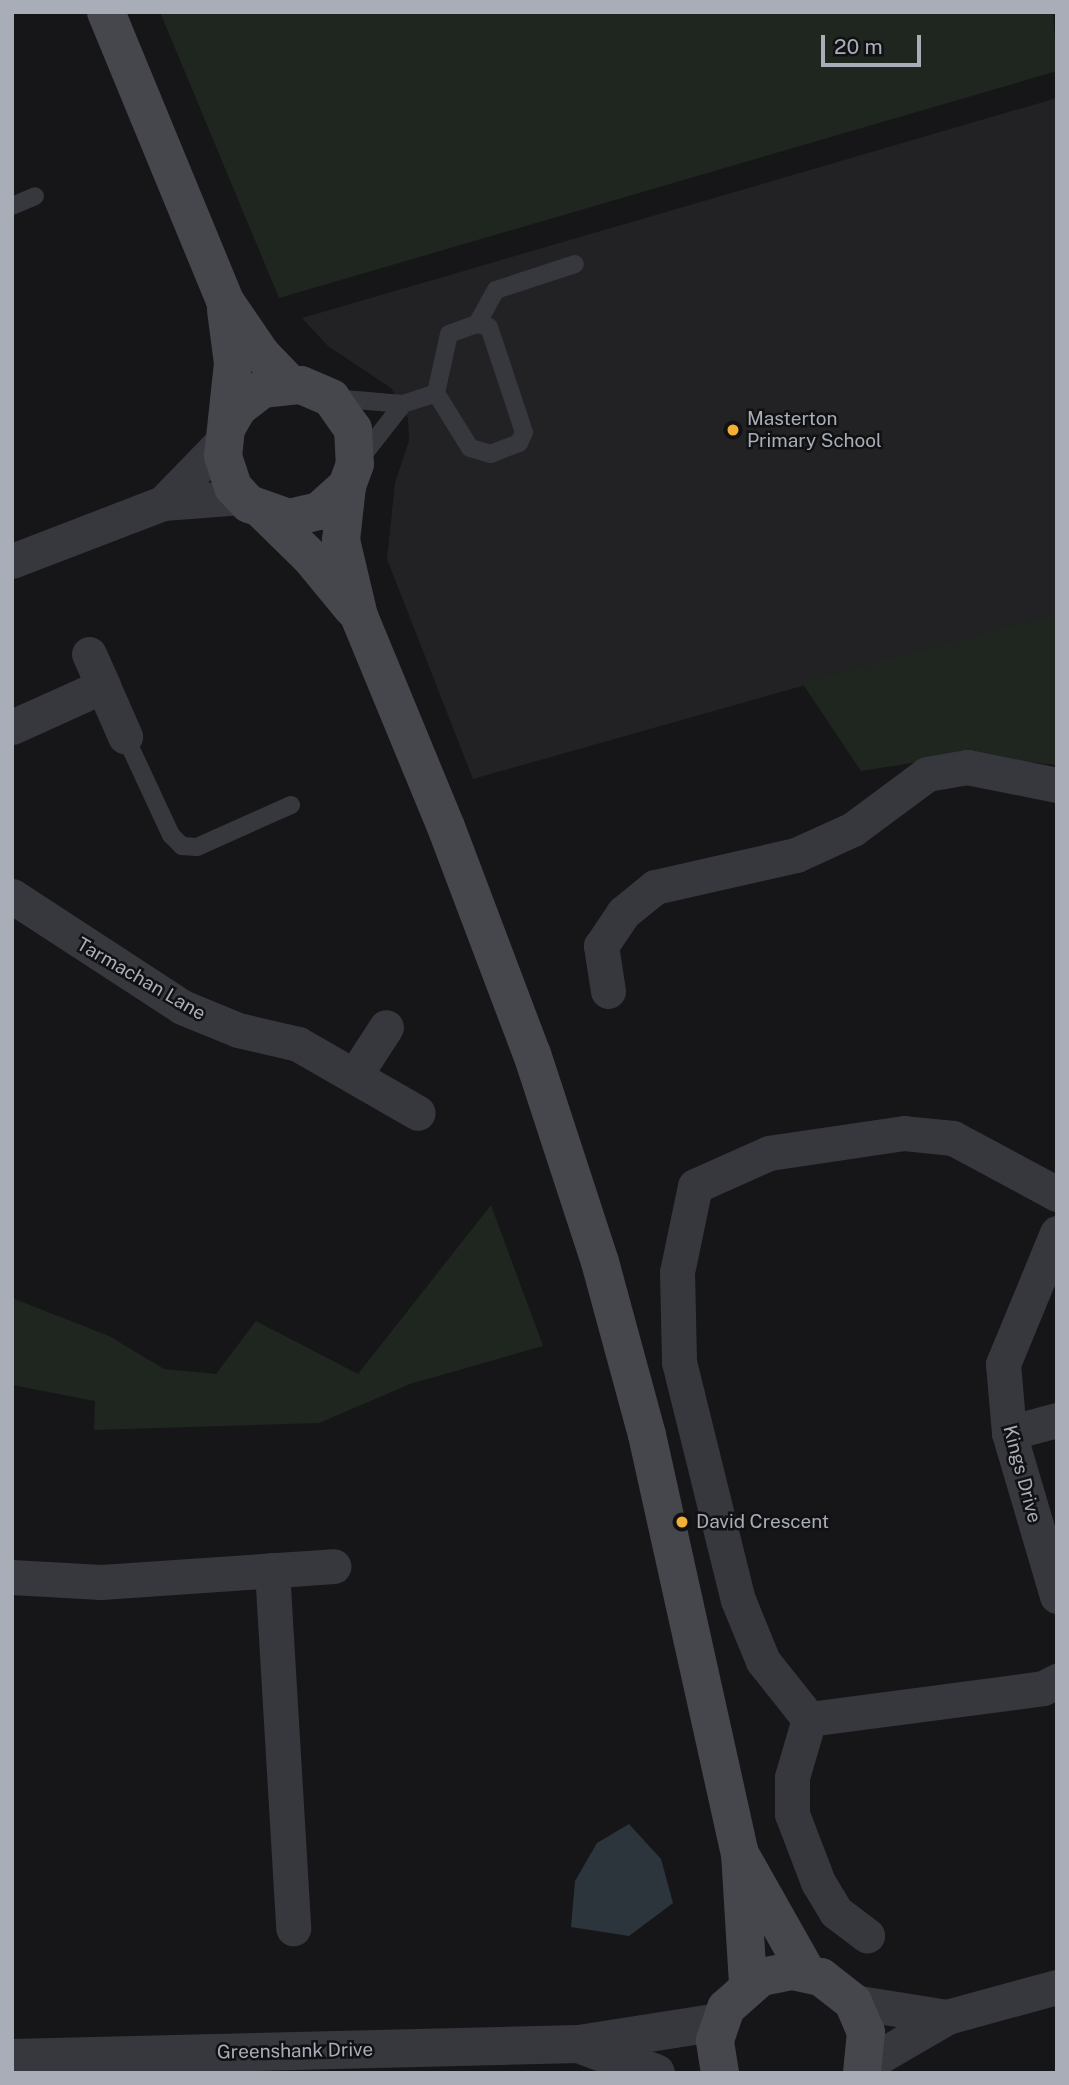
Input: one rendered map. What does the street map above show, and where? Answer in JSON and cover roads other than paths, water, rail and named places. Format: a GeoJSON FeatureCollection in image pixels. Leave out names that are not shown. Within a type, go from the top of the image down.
{"type":"FeatureCollection","features":[{"type":"Feature","properties":{"kind":"main road"},"geometry":{"type":"LineString","coordinates":[[106,12],[225,301],[262,355],[291,385]]}},
{"type":"Feature","properties":{"kind":"main road"},"geometry":{"type":"LineString","coordinates":[[225,301],[233,363],[225,470],[252,504],[310,556],[359,616]]}},
{"type":"Feature","properties":{"kind":"main road"},"geometry":{"type":"LineString","coordinates":[[226,433],[250,397],[275,385],[291,385],[331,398],[354,429],[351,475],[341,540],[359,616],[446,827],[532,1054],[600,1262],[650,1448],[740,1853],[748,1984]]}},
{"type":"Feature","properties":{"kind":"main road"},"geometry":{"type":"LineString","coordinates":[[252,504],[289,518],[306,516],[328,506],[351,475]]}},
{"type":"Feature","properties":{"kind":"main road"},"geometry":{"type":"LineString","coordinates":[[740,1853],[807,1973]]}},
{"type":"Feature","properties":{"kind":"main road"},"geometry":{"type":"LineString","coordinates":[[720,2073],[715,2039],[719,2022],[748,1984],[776,1972],[807,1973],[833,1983],[853,2002],[866,2032],[864,2069]]}},
{"type":"Feature","properties":{"kind":"street"},"geometry":{"type":"LineString","coordinates":[[163,503],[226,433]]}},
{"type":"Feature","properties":{"kind":"street"},"geometry":{"type":"LineString","coordinates":[[12,561],[163,503],[252,504]]}},
{"type":"Feature","properties":{"kind":"street"},"geometry":{"type":"LineString","coordinates":[[89,654],[125,736]]}},
{"type":"Feature","properties":{"kind":"street"},"geometry":{"type":"LineString","coordinates":[[12,727],[103,687]]}},
{"type":"Feature","properties":{"kind":"street"},"geometry":{"type":"LineString","coordinates":[[608,991],[601,946],[623,913],[656,887],[796,855],[853,829],[927,774],[967,767],[1057,785]]}},
{"type":"Feature","properties":{"kind":"street","name":"Tarmachan Lane"},"geometry":{"type":"LineString","coordinates":[[12,896],[182,1007],[238,1030],[298,1044],[418,1113]]}},
{"type":"Feature","properties":{"kind":"street"},"geometry":{"type":"LineString","coordinates":[[355,1075],[386,1027]]}},
{"type":"Feature","properties":{"kind":"street"},"geometry":{"type":"LineString","coordinates":[[809,1719],[763,1661],[737,1600],[679,1362],[677,1272],[695,1186],[769,1153],[904,1133],[953,1138],[1057,1194]]}},
{"type":"Feature","properties":{"kind":"street","name":"Kings Drive"},"geometry":{"type":"LineString","coordinates":[[1057,1233],[1003,1364],[1009,1433],[1057,1596]]}},
{"type":"Feature","properties":{"kind":"street"},"geometry":{"type":"LineString","coordinates":[[1009,1433],[1057,1420]]}},
{"type":"Feature","properties":{"kind":"street"},"geometry":{"type":"LineString","coordinates":[[12,1577],[100,1582],[333,1566]]}},
{"type":"Feature","properties":{"kind":"street"},"geometry":{"type":"LineString","coordinates":[[272,1570],[293,1927]]}},
{"type":"Feature","properties":{"kind":"street"},"geometry":{"type":"LineString","coordinates":[[809,1719],[1043,1688],[1057,1681]]}},
{"type":"Feature","properties":{"kind":"street"},"geometry":{"type":"LineString","coordinates":[[809,1719],[792,1777],[792,1814],[818,1882],[836,1912],[867,1935]]}},
{"type":"Feature","properties":{"kind":"street"},"geometry":{"type":"LineString","coordinates":[[864,2069],[947,2017],[1057,1987]]}},
{"type":"Feature","properties":{"kind":"street"},"geometry":{"type":"LineString","coordinates":[[853,2002],[947,2017]]}},
{"type":"Feature","properties":{"kind":"street"},"geometry":{"type":"LineString","coordinates":[[579,2044],[719,2022]]}},
{"type":"Feature","properties":{"kind":"street"},"geometry":{"type":"LineString","coordinates":[[579,2044],[656,2073]]}},
{"type":"Feature","properties":{"kind":"street","name":"Greenshank Drive"},"geometry":{"type":"LineString","coordinates":[[12,2058],[579,2044]]}},
{"type":"Feature","properties":{"kind":"lane"},"geometry":{"type":"LineString","coordinates":[[12,206],[35,196]]}},
{"type":"Feature","properties":{"kind":"lane"},"geometry":{"type":"LineString","coordinates":[[477,324],[496,290],[575,264]]}},
{"type":"Feature","properties":{"kind":"lane"},"geometry":{"type":"LineString","coordinates":[[477,324],[489,327],[524,432],[519,443],[491,454],[470,448],[436,393],[449,334],[477,324]]}},
{"type":"Feature","properties":{"kind":"lane"},"geometry":{"type":"LineString","coordinates":[[331,398],[403,404],[436,393]]}},
{"type":"Feature","properties":{"kind":"lane"},"geometry":{"type":"LineString","coordinates":[[351,475],[403,404]]}},
{"type":"Feature","properties":{"kind":"lane"},"geometry":{"type":"LineString","coordinates":[[125,736],[171,835],[182,846],[197,846],[291,805]]}},
{"type":"Feature","properties":{"kind":"place","name":"Masterton Primary School"},"geometry":{"type":"Point","coordinates":[733,430]}},
{"type":"Feature","properties":{"kind":"place","name":"David Crescent"},"geometry":{"type":"Point","coordinates":[682,1522]}}]}
